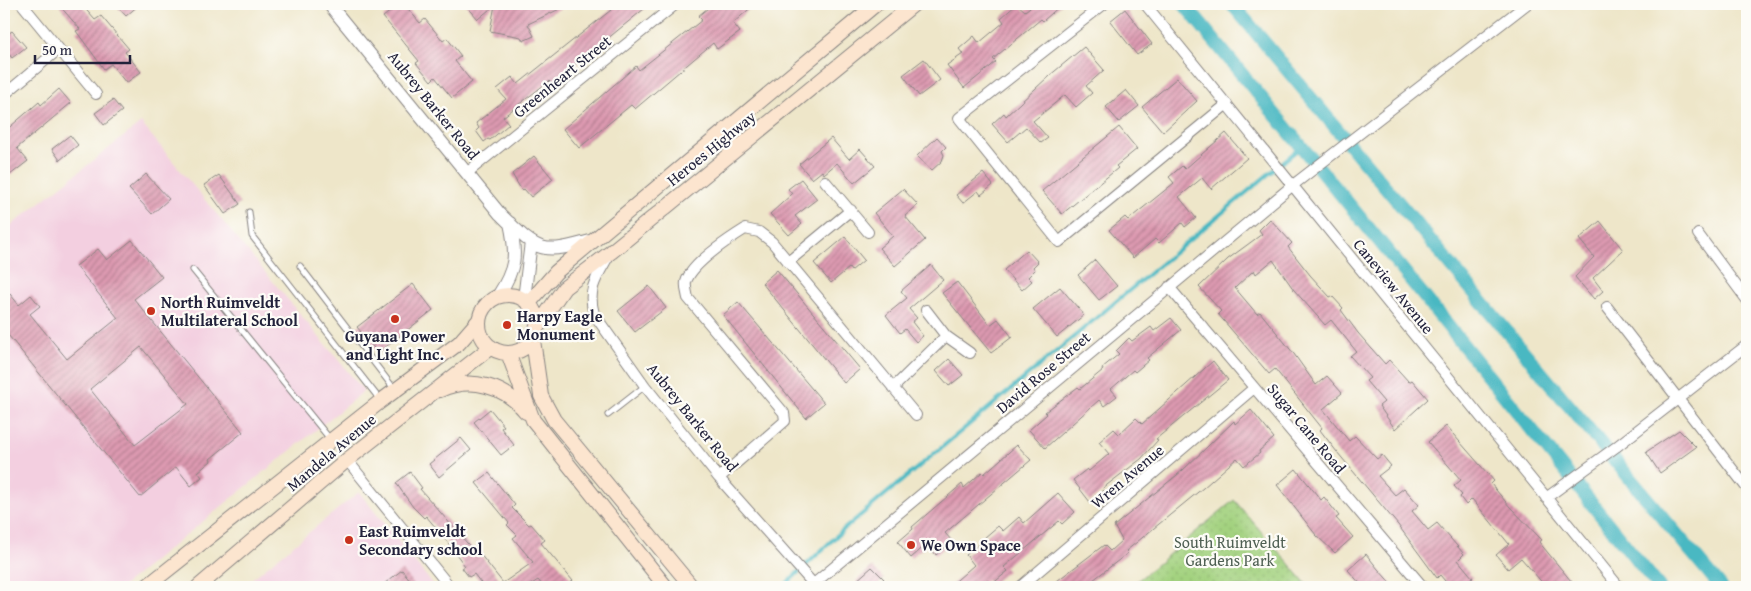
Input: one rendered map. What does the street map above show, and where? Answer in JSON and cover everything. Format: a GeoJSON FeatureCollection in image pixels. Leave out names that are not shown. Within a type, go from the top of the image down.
{"type":"FeatureCollection","features":[{"type":"Feature","properties":{"kind":"main road","name":"Heroes Highway"},"geometry":{"type":"LineString","coordinates":[[527,301],[556,272],[876,4]]}},
{"type":"Feature","properties":{"kind":"main road","name":"Heroes Highway"},"geometry":{"type":"LineString","coordinates":[[538,326],[564,288],[611,252],[914,4]]}},
{"type":"Feature","properties":{"kind":"main road"},"geometry":{"type":"LineString","coordinates":[[150,585],[332,442],[381,401],[459,343],[479,320],[485,305],[498,296],[507,294],[527,301],[534,309],[538,326],[534,340],[541,396],[554,420],[692,587]]}},
{"type":"Feature","properties":{"kind":"main road"},"geometry":{"type":"LineString","coordinates":[[479,320],[479,330],[490,347],[508,353],[518,352],[534,340]]}},
{"type":"Feature","properties":{"kind":"main road","name":"Mandela Avenue"},"geometry":{"type":"LineString","coordinates":[[198,587],[347,460],[490,347]]}},
{"type":"Feature","properties":{"kind":"main road"},"geometry":{"type":"LineString","coordinates":[[508,353],[533,420]]}},
{"type":"Feature","properties":{"kind":"main road"},"geometry":{"type":"LineString","coordinates":[[428,396],[447,387],[488,385],[505,392],[533,420],[666,587]]}},
{"type":"Feature","properties":{"kind":"street"},"geometry":{"type":"LineString","coordinates":[[22,4],[96,94]]}},
{"type":"Feature","properties":{"kind":"street","name":"Aubrey Barker Road"},"geometry":{"type":"LineString","coordinates":[[329,4],[510,224],[531,242],[546,250],[557,250],[594,240]]}},
{"type":"Feature","properties":{"kind":"street","name":"Greenheart Street"},"geometry":{"type":"LineString","coordinates":[[468,172],[676,4]]}},
{"type":"Feature","properties":{"kind":"street"},"geometry":{"type":"LineString","coordinates":[[1104,4],[959,118],[1059,242],[1227,104]]}},
{"type":"Feature","properties":{"kind":"street","name":"Caneview Avenue"},"geometry":{"type":"LineString","coordinates":[[1145,4],[1295,184],[1619,587]]}},
{"type":"Feature","properties":{"kind":"street","name":"David Rose Street"},"geometry":{"type":"LineString","coordinates":[[814,586],[1295,184],[1527,4]]}},
{"type":"Feature","properties":{"kind":"street"},"geometry":{"type":"LineString","coordinates":[[4,95],[59,49]]}},
{"type":"Feature","properties":{"kind":"street"},"geometry":{"type":"LineString","coordinates":[[825,181],[868,232]]}},
{"type":"Feature","properties":{"kind":"street"},"geometry":{"type":"LineString","coordinates":[[788,262],[851,210]]}},
{"type":"Feature","properties":{"kind":"street"},"geometry":{"type":"LineString","coordinates":[[498,296],[510,277],[514,261],[516,249],[510,224]]}},
{"type":"Feature","properties":{"kind":"street"},"geometry":{"type":"LineString","coordinates":[[719,478],[786,422],[784,413],[688,298],[685,284],[691,270],[745,229],[759,232],[772,242],[916,415]]}},
{"type":"Feature","properties":{"kind":"street"},"geometry":{"type":"LineString","coordinates":[[1698,234],[1747,300]]}},
{"type":"Feature","properties":{"kind":"street"},"geometry":{"type":"LineString","coordinates":[[527,301],[531,242]]}},
{"type":"Feature","properties":{"kind":"street","name":"Aubrey Barker Road"},"geometry":{"type":"LineString","coordinates":[[611,252],[596,277],[590,300],[594,314],[646,386],[719,478],[814,586]]}},
{"type":"Feature","properties":{"kind":"street","name":"Sugar Cane Road"},"geometry":{"type":"LineString","coordinates":[[1169,288],[1423,587]]}},
{"type":"Feature","properties":{"kind":"street"},"geometry":{"type":"LineString","coordinates":[[1607,307],[1747,486]]}},
{"type":"Feature","properties":{"kind":"street"},"geometry":{"type":"LineString","coordinates":[[926,310],[946,336],[970,353]]}},
{"type":"Feature","properties":{"kind":"street"},"geometry":{"type":"LineString","coordinates":[[893,388],[946,336]]}},
{"type":"Feature","properties":{"kind":"street"},"geometry":{"type":"LineString","coordinates":[[1546,498],[1616,447],[1747,345]]}},
{"type":"Feature","properties":{"kind":"street","name":"Wren Avenue"},"geometry":{"type":"LineString","coordinates":[[1020,587],[1254,388]]}},
{"type":"Feature","properties":{"kind":"street"},"geometry":{"type":"LineString","coordinates":[[347,460],[450,587]]}},
{"type":"Feature","properties":{"kind":"lane"},"geometry":{"type":"LineString","coordinates":[[249,212],[252,236],[381,401]]}},
{"type":"Feature","properties":{"kind":"lane"},"geometry":{"type":"LineString","coordinates":[[300,266],[396,390]]}},
{"type":"Feature","properties":{"kind":"lane"},"geometry":{"type":"LineString","coordinates":[[193,270],[332,442]]}},
{"type":"Feature","properties":{"kind":"lane"},"geometry":{"type":"LineString","coordinates":[[608,415],[646,386]]}},
{"type":"Feature","properties":{"kind":"shaded area","name":"North Ruimveldt Multilateral School"},"geometry":{"type":"Polygon","coordinates":[[[141,123],[364,391],[122,587],[4,587],[4,231],[141,123]]]}},
{"type":"Feature","properties":{"kind":"shaded area","name":"East Ruimveldt Secondary school"},"geometry":{"type":"Polygon","coordinates":[[[359,492],[435,587],[242,587],[359,492]]]}},
{"type":"Feature","properties":{"kind":"green space","name":"South Ruimveldt Gardens Park"},"geometry":{"type":"Polygon","coordinates":[[[1234,500],[1309,587],[1130,587],[1234,500]]]}},
{"type":"Feature","properties":{"kind":"building"},"geometry":{"type":"Polygon","coordinates":[[[58,4],[81,4],[95,20],[101,16],[129,49],[125,52],[141,72],[126,83],[111,64],[104,69],[76,31],[80,29],[58,4]]]}},
{"type":"Feature","properties":{"kind":"building"},"geometry":{"type":"Polygon","coordinates":[[[115,4],[140,4],[126,16],[115,4]]]}},
{"type":"Feature","properties":{"kind":"building"},"geometry":{"type":"Polygon","coordinates":[[[400,4],[404,4],[420,23],[425,19],[443,41],[447,38],[461,56],[455,61],[472,82],[452,98],[435,77],[431,81],[416,63],[419,61],[383,17],[400,4]]]}},
{"type":"Feature","properties":{"kind":"building"},"geometry":{"type":"Polygon","coordinates":[[[465,4],[570,4],[528,24],[534,36],[523,41],[521,37],[490,31],[495,5],[478,19],[465,4]]]}},
{"type":"Feature","properties":{"kind":"building"},"geometry":{"type":"Polygon","coordinates":[[[606,4],[650,4],[601,44],[603,46],[590,56],[588,54],[553,85],[549,81],[503,117],[509,124],[490,140],[488,139],[484,142],[476,131],[479,128],[476,123],[506,99],[497,89],[512,77],[518,84],[611,10],[606,4]]]}},
{"type":"Feature","properties":{"kind":"building"},"geometry":{"type":"Polygon","coordinates":[[[713,4],[755,4],[733,23],[740,32],[717,49],[713,43],[635,109],[631,105],[579,148],[563,129],[636,66],[639,70],[702,20],[698,16],[713,4]]]}},
{"type":"Feature","properties":{"kind":"building"},"geometry":{"type":"Polygon","coordinates":[[[1017,4],[1025,11],[1034,4],[1062,4],[993,59],[996,62],[964,88],[947,65],[963,54],[959,49],[974,36],[979,43],[1004,22],[1001,18],[1017,4]]]}},
{"type":"Feature","properties":{"kind":"building"},"geometry":{"type":"Polygon","coordinates":[[[1125,9],[1152,44],[1137,55],[1110,21],[1125,9]]]}},
{"type":"Feature","properties":{"kind":"building"},"geometry":{"type":"Polygon","coordinates":[[[12,31],[26,47],[12,58],[4,48],[4,37],[12,31]]]}},
{"type":"Feature","properties":{"kind":"building"},"geometry":{"type":"Polygon","coordinates":[[[1084,47],[1104,70],[1086,86],[1092,93],[1076,107],[1065,95],[1033,121],[1048,138],[1041,143],[1026,127],[1008,142],[992,124],[1004,113],[1006,116],[1084,47]]]}},
{"type":"Feature","properties":{"kind":"building"},"geometry":{"type":"Polygon","coordinates":[[[924,59],[940,80],[919,96],[903,75],[924,59]]]}},
{"type":"Feature","properties":{"kind":"building"},"geometry":{"type":"Polygon","coordinates":[[[1177,78],[1197,101],[1163,132],[1142,107],[1177,78]]]}},
{"type":"Feature","properties":{"kind":"building"},"geometry":{"type":"Polygon","coordinates":[[[59,89],[71,103],[17,148],[28,161],[10,175],[4,167],[4,132],[39,102],[41,105],[59,89]]]}},
{"type":"Feature","properties":{"kind":"building"},"geometry":{"type":"Polygon","coordinates":[[[1126,90],[1139,106],[1119,122],[1106,107],[1126,90]]]}},
{"type":"Feature","properties":{"kind":"building"},"geometry":{"type":"Polygon","coordinates":[[[113,100],[122,111],[104,125],[95,113],[113,100]]]}},
{"type":"Feature","properties":{"kind":"building"},"geometry":{"type":"Polygon","coordinates":[[[1119,127],[1137,149],[1116,166],[1118,168],[1062,214],[1042,191],[1119,127]]]}},
{"type":"Feature","properties":{"kind":"building"},"geometry":{"type":"Polygon","coordinates":[[[1226,133],[1247,158],[1211,189],[1202,178],[1179,197],[1196,218],[1185,227],[1182,223],[1159,243],[1155,239],[1133,258],[1109,230],[1125,217],[1128,220],[1174,183],[1169,177],[1182,166],[1185,169],[1226,133]]]}},
{"type":"Feature","properties":{"kind":"building"},"geometry":{"type":"Polygon","coordinates":[[[70,135],[78,145],[60,160],[52,149],[70,135]]]}},
{"type":"Feature","properties":{"kind":"building"},"geometry":{"type":"Polygon","coordinates":[[[937,137],[946,147],[942,151],[944,155],[942,161],[931,171],[917,156],[937,137]]]}},
{"type":"Feature","properties":{"kind":"building"},"geometry":{"type":"Polygon","coordinates":[[[831,138],[849,159],[860,149],[875,166],[854,183],[837,163],[824,174],[822,171],[812,179],[799,164],[831,138]]]}},
{"type":"Feature","properties":{"kind":"building"},"geometry":{"type":"Polygon","coordinates":[[[534,156],[553,179],[531,197],[524,189],[522,191],[512,174],[534,156]]]}},
{"type":"Feature","properties":{"kind":"building"},"geometry":{"type":"Polygon","coordinates":[[[983,173],[993,185],[981,195],[978,191],[963,203],[956,195],[983,173]]]}},
{"type":"Feature","properties":{"kind":"building"},"geometry":{"type":"Polygon","coordinates":[[[146,174],[169,199],[152,214],[129,189],[146,174]]]}},
{"type":"Feature","properties":{"kind":"building"},"geometry":{"type":"Polygon","coordinates":[[[219,175],[240,204],[225,214],[204,185],[219,175]]]}},
{"type":"Feature","properties":{"kind":"building"},"geometry":{"type":"Polygon","coordinates":[[[801,179],[817,199],[795,216],[802,224],[789,235],[770,214],[792,194],[788,189],[801,179]]]}},
{"type":"Feature","properties":{"kind":"building"},"geometry":{"type":"Polygon","coordinates":[[[903,189],[918,205],[905,216],[925,240],[895,266],[879,248],[893,236],[874,213],[903,189]]]}},
{"type":"Feature","properties":{"kind":"building"},"geometry":{"type":"Polygon","coordinates":[[[1270,219],[1292,243],[1288,247],[1310,275],[1343,308],[1341,310],[1358,333],[1385,364],[1389,360],[1409,382],[1412,380],[1428,399],[1395,429],[1379,406],[1384,402],[1366,381],[1370,378],[1350,356],[1356,351],[1331,320],[1325,325],[1294,290],[1273,260],[1256,274],[1254,270],[1235,288],[1257,314],[1260,312],[1316,385],[1327,376],[1342,393],[1323,409],[1349,441],[1355,436],[1377,459],[1382,455],[1391,466],[1378,476],[1395,495],[1404,488],[1419,505],[1412,511],[1428,530],[1437,523],[1464,554],[1458,560],[1478,587],[1450,587],[1440,575],[1437,578],[1398,525],[1337,452],[1320,430],[1322,428],[1275,369],[1269,374],[1218,314],[1221,311],[1199,287],[1228,259],[1262,234],[1259,230],[1270,219]]]}},
{"type":"Feature","properties":{"kind":"building"},"geometry":{"type":"Polygon","coordinates":[[[1600,221],[1623,250],[1593,278],[1603,291],[1594,299],[1575,277],[1594,257],[1579,239],[1600,221]]]}},
{"type":"Feature","properties":{"kind":"building"},"geometry":{"type":"Polygon","coordinates":[[[845,237],[864,260],[851,271],[849,268],[831,283],[814,263],[845,237]]]}},
{"type":"Feature","properties":{"kind":"building"},"geometry":{"type":"Polygon","coordinates":[[[132,240],[162,277],[134,299],[243,432],[210,459],[211,461],[198,472],[202,477],[191,486],[176,467],[140,497],[4,330],[4,299],[10,294],[19,305],[31,295],[40,306],[30,314],[67,359],[118,318],[76,266],[98,249],[107,260],[132,240]],[[141,347],[90,389],[135,445],[188,404],[141,347]]]}},
{"type":"Feature","properties":{"kind":"building"},"geometry":{"type":"Polygon","coordinates":[[[1027,250],[1038,262],[1033,267],[1035,270],[1028,277],[1032,281],[1022,290],[1004,270],[1027,250]]]}},
{"type":"Feature","properties":{"kind":"building"},"geometry":{"type":"Polygon","coordinates":[[[1095,260],[1117,286],[1099,300],[1078,275],[1095,260]]]}},
{"type":"Feature","properties":{"kind":"building"},"geometry":{"type":"Polygon","coordinates":[[[931,265],[943,280],[909,309],[917,318],[912,322],[923,336],[916,342],[905,329],[900,333],[886,315],[907,298],[901,291],[931,265]]]}},
{"type":"Feature","properties":{"kind":"building"},"geometry":{"type":"Polygon","coordinates":[[[777,270],[860,369],[844,383],[762,283],[777,270]]]}},
{"type":"Feature","properties":{"kind":"building"},"geometry":{"type":"Polygon","coordinates":[[[957,282],[990,325],[998,319],[1012,337],[991,353],[942,293],[957,282]]]}},
{"type":"Feature","properties":{"kind":"building","name":"Guyana Power and Light Inc."},"geometry":{"type":"Polygon","coordinates":[[[413,284],[433,310],[378,353],[357,327],[413,284]]]}},
{"type":"Feature","properties":{"kind":"building"},"geometry":{"type":"Polygon","coordinates":[[[649,286],[666,308],[635,332],[618,311],[649,286]]]}},
{"type":"Feature","properties":{"kind":"building"},"geometry":{"type":"Polygon","coordinates":[[[1060,287],[1084,315],[1057,337],[1033,309],[1060,287]]]}},
{"type":"Feature","properties":{"kind":"building"},"geometry":{"type":"Polygon","coordinates":[[[738,302],[824,403],[806,418],[723,315],[738,302]]]}},
{"type":"Feature","properties":{"kind":"building"},"geometry":{"type":"Polygon","coordinates":[[[1171,318],[1181,330],[1147,358],[1149,360],[1135,372],[1133,370],[1111,389],[1117,396],[1104,406],[1099,400],[1045,448],[1029,430],[1047,414],[1045,412],[1078,387],[1080,389],[1103,370],[1102,368],[1119,354],[1116,351],[1129,338],[1132,341],[1151,327],[1154,331],[1171,318]]]}},
{"type":"Feature","properties":{"kind":"building"},"geometry":{"type":"Polygon","coordinates":[[[949,359],[963,375],[949,386],[936,371],[949,359]]]}},
{"type":"Feature","properties":{"kind":"building"},"geometry":{"type":"Polygon","coordinates":[[[1213,361],[1228,380],[1156,439],[1158,440],[1141,459],[1103,488],[1104,490],[1090,502],[1073,480],[1087,469],[1089,471],[1109,454],[1099,442],[1114,429],[1119,434],[1136,418],[1142,424],[1213,361]]]}},
{"type":"Feature","properties":{"kind":"building"},"geometry":{"type":"Polygon","coordinates":[[[490,409],[504,426],[501,428],[514,445],[501,455],[474,422],[490,409]]]}},
{"type":"Feature","properties":{"kind":"building"},"geometry":{"type":"Polygon","coordinates":[[[1251,410],[1274,438],[1259,451],[1260,453],[1244,466],[1237,458],[1126,551],[1128,553],[1084,587],[1049,587],[1104,545],[1110,551],[1122,540],[1114,526],[1182,471],[1234,421],[1235,424],[1251,410]]]}},
{"type":"Feature","properties":{"kind":"building"},"geometry":{"type":"Polygon","coordinates":[[[1446,426],[1494,481],[1491,484],[1510,507],[1542,540],[1539,542],[1576,587],[1546,587],[1521,558],[1508,569],[1496,555],[1509,544],[1472,499],[1466,505],[1460,497],[1462,495],[1454,486],[1461,480],[1428,442],[1446,426]]]}},
{"type":"Feature","properties":{"kind":"building"},"geometry":{"type":"Polygon","coordinates":[[[1679,430],[1696,447],[1660,473],[1646,452],[1679,430]]]}},
{"type":"Feature","properties":{"kind":"building"},"geometry":{"type":"Polygon","coordinates":[[[461,438],[471,450],[439,477],[429,464],[461,438]]]}},
{"type":"Feature","properties":{"kind":"building"},"geometry":{"type":"Polygon","coordinates":[[[1017,445],[1031,460],[945,533],[952,541],[936,555],[927,544],[911,558],[898,542],[913,529],[912,527],[962,484],[964,488],[982,472],[984,474],[1017,445]]]}},
{"type":"Feature","properties":{"kind":"building"},"geometry":{"type":"Polygon","coordinates":[[[1296,469],[1321,500],[1324,497],[1339,516],[1336,518],[1353,537],[1335,553],[1316,535],[1277,485],[1296,469]]]}},
{"type":"Feature","properties":{"kind":"building"},"geometry":{"type":"Polygon","coordinates":[[[410,472],[422,488],[420,489],[474,551],[476,549],[503,583],[533,562],[513,538],[517,535],[507,525],[509,523],[476,483],[489,473],[515,505],[512,508],[529,525],[531,524],[545,540],[541,543],[573,581],[570,583],[574,587],[544,587],[538,580],[527,587],[484,587],[474,574],[469,577],[462,568],[465,566],[442,535],[426,516],[424,518],[413,507],[396,483],[410,472]]]}},
{"type":"Feature","properties":{"kind":"building"},"geometry":{"type":"Polygon","coordinates":[[[1058,493],[1075,512],[1062,524],[1059,521],[1004,567],[1008,571],[991,585],[987,580],[978,587],[949,587],[974,565],[966,555],[984,538],[998,526],[1003,531],[1019,517],[1024,523],[1058,493]]]}},
{"type":"Feature","properties":{"kind":"building"},"geometry":{"type":"Polygon","coordinates":[[[1366,554],[1394,587],[1363,587],[1348,570],[1366,554]]]}},
{"type":"Feature","properties":{"kind":"building"},"geometry":{"type":"Polygon","coordinates":[[[872,567],[884,579],[875,587],[861,587],[856,581],[872,567]]]}},
{"type":"Feature","properties":{"kind":"building"},"geometry":{"type":"Polygon","coordinates":[[[402,570],[416,587],[380,587],[402,570]]]}},
{"type":"Feature","properties":{"kind":"waterway"},"geometry":{"type":"LineString","coordinates":[[1184,4],[1380,242],[1659,587]]}},
{"type":"Feature","properties":{"kind":"waterway"},"geometry":{"type":"LineString","coordinates":[[1232,4],[1721,587]]}},
{"type":"Feature","properties":{"kind":"waterway"},"geometry":{"type":"LineString","coordinates":[[783,587],[843,530],[1302,146]]}},
{"type":"Feature","properties":{"kind":"place","name":"North Ruimveldt Multilateral School"},"geometry":{"type":"Point","coordinates":[151,311]}},
{"type":"Feature","properties":{"kind":"place","name":"Guyana Power and Light Inc."},"geometry":{"type":"Point","coordinates":[395,319]}},
{"type":"Feature","properties":{"kind":"place","name":"Harpy Eagle Monument"},"geometry":{"type":"Point","coordinates":[507,325]}},
{"type":"Feature","properties":{"kind":"place","name":"East Ruimveldt Secondary school"},"geometry":{"type":"Point","coordinates":[349,540]}},
{"type":"Feature","properties":{"kind":"place","name":"We Own Space"},"geometry":{"type":"Point","coordinates":[911,545]}}]}
